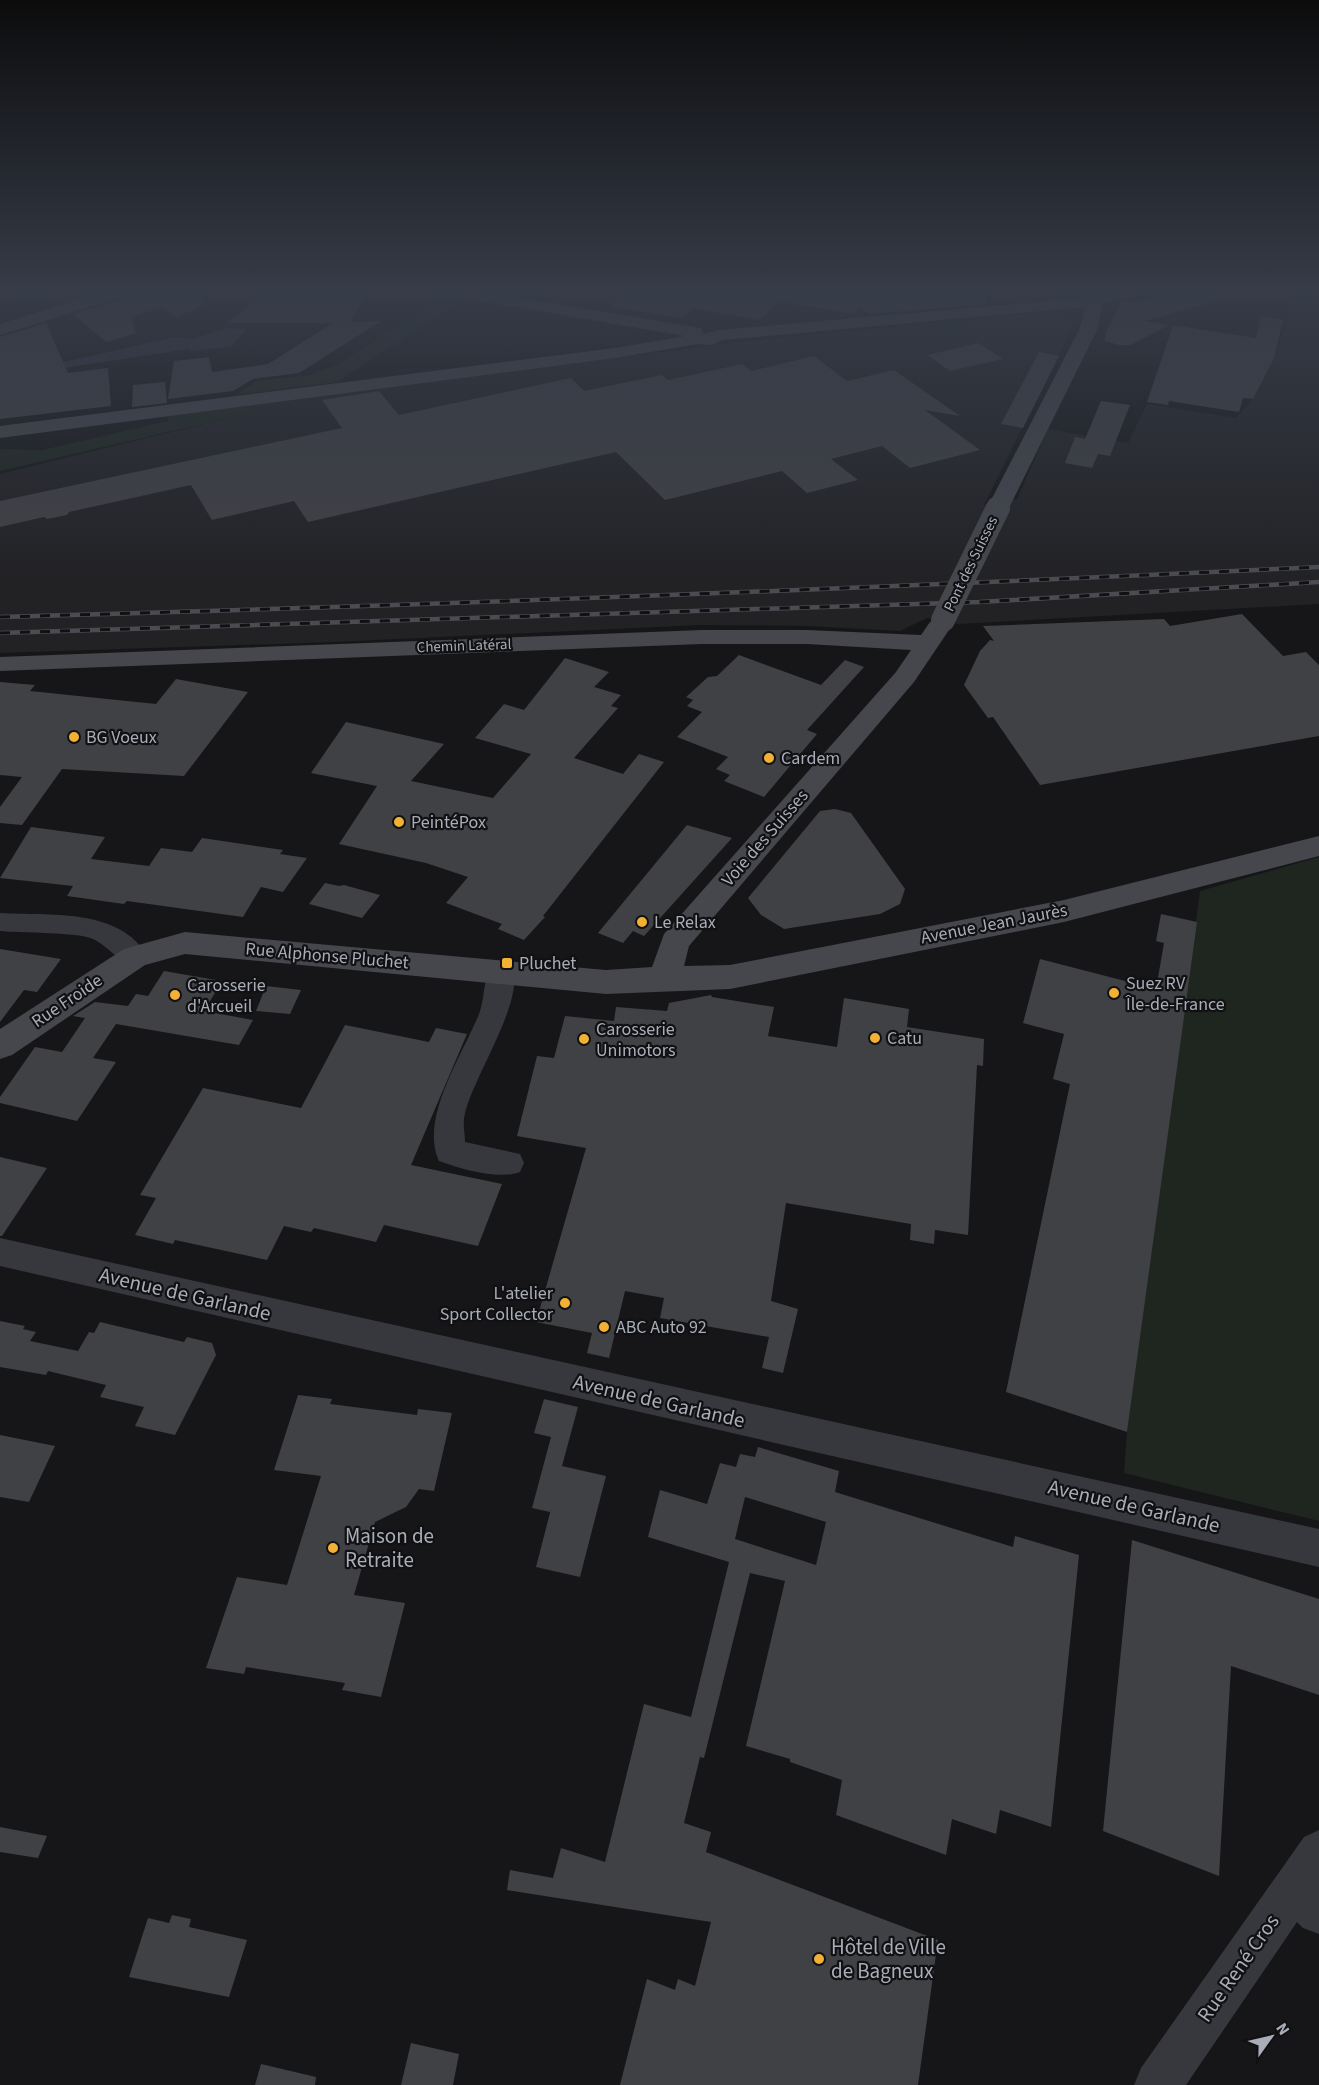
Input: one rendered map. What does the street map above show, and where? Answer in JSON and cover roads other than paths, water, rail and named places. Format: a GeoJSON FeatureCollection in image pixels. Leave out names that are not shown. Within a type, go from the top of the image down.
{"type":"FeatureCollection","features":[{"type":"Feature","properties":{"kind":"street"},"geometry":{"type":"LineString","coordinates":[[0,432],[352,387]]}},
{"type":"Feature","properties":{"kind":"street","name":"Pont des Suisses"},"geometry":{"type":"LineString","coordinates":[[943,620],[1059,387]]}},
{"type":"Feature","properties":{"kind":"street","name":"Voie des Suisses"},"geometry":{"type":"LineString","coordinates":[[665,978],[675,942],[905,677],[943,620]]}},
{"type":"Feature","properties":{"kind":"street","name":"Chemin Latéral"},"geometry":{"type":"LineString","coordinates":[[0,664],[702,637],[807,637],[928,643]]}},
{"type":"Feature","properties":{"kind":"street","name":"Avenue Jean Jaurès"},"geometry":{"type":"LineString","coordinates":[[665,978],[730,977],[1064,911],[1319,846]]}},
{"type":"Feature","properties":{"kind":"street"},"geometry":{"type":"LineString","coordinates":[[0,922],[96,928],[121,943],[135,957]]}},
{"type":"Feature","properties":{"kind":"street","name":"Rue Alphonse Pluchet"},"geometry":{"type":"LineString","coordinates":[[135,957],[185,943],[606,982],[665,978]]}},
{"type":"Feature","properties":{"kind":"street","name":"Rue Froide"},"geometry":{"type":"LineString","coordinates":[[0,1046],[135,957]]}},
{"type":"Feature","properties":{"kind":"street"},"geometry":{"type":"LineString","coordinates":[[501,972],[494,1011],[449,1117],[450,1152],[509,1164]]}},
{"type":"Feature","properties":{"kind":"street","name":"Avenue de Garlande"},"geometry":{"type":"LineString","coordinates":[[0,1252],[1319,1548]]}},
{"type":"Feature","properties":{"kind":"street","name":"Rue René Cros"},"geometry":{"type":"LineString","coordinates":[[1158,2085],[1311,1884]]}},
{"type":"Feature","properties":{"kind":"railway"},"geometry":{"type":"LineString","coordinates":[[0,617],[660,595],[1319,567]]}},
{"type":"Feature","properties":{"kind":"railway"},"geometry":{"type":"LineString","coordinates":[[0,633],[980,602],[1319,582]]}},
{"type":"Feature","properties":{"kind":"place","name":"BG Voeux"},"geometry":{"type":"Point","coordinates":[74,737]}},
{"type":"Feature","properties":{"kind":"place","name":"Cardem"},"geometry":{"type":"Point","coordinates":[769,758]}},
{"type":"Feature","properties":{"kind":"place","name":"PeintéPox"},"geometry":{"type":"Point","coordinates":[399,822]}},
{"type":"Feature","properties":{"kind":"place","name":"Le Relax"},"geometry":{"type":"Point","coordinates":[642,922]}},
{"type":"Feature","properties":{"kind":"place","name":"Pluchet"},"geometry":{"type":"Point","coordinates":[507,963]}},
{"type":"Feature","properties":{"kind":"place","name":"Suez RV Île-de-France"},"geometry":{"type":"Point","coordinates":[1114,993]}},
{"type":"Feature","properties":{"kind":"place","name":"Carosserie d'Arcueil"},"geometry":{"type":"Point","coordinates":[175,995]}},
{"type":"Feature","properties":{"kind":"place","name":"Catu"},"geometry":{"type":"Point","coordinates":[875,1038]}},
{"type":"Feature","properties":{"kind":"place","name":"Carosserie Unimotors"},"geometry":{"type":"Point","coordinates":[584,1039]}},
{"type":"Feature","properties":{"kind":"place","name":"L'atelier Sport Collector"},"geometry":{"type":"Point","coordinates":[565,1303]}},
{"type":"Feature","properties":{"kind":"place","name":"ABC Auto 92"},"geometry":{"type":"Point","coordinates":[604,1327]}},
{"type":"Feature","properties":{"kind":"place","name":"Maison de Retraite"},"geometry":{"type":"Point","coordinates":[333,1548]}},
{"type":"Feature","properties":{"kind":"place","name":"Hôtel de Ville de Bagneux"},"geometry":{"type":"Point","coordinates":[819,1959]}}]}
